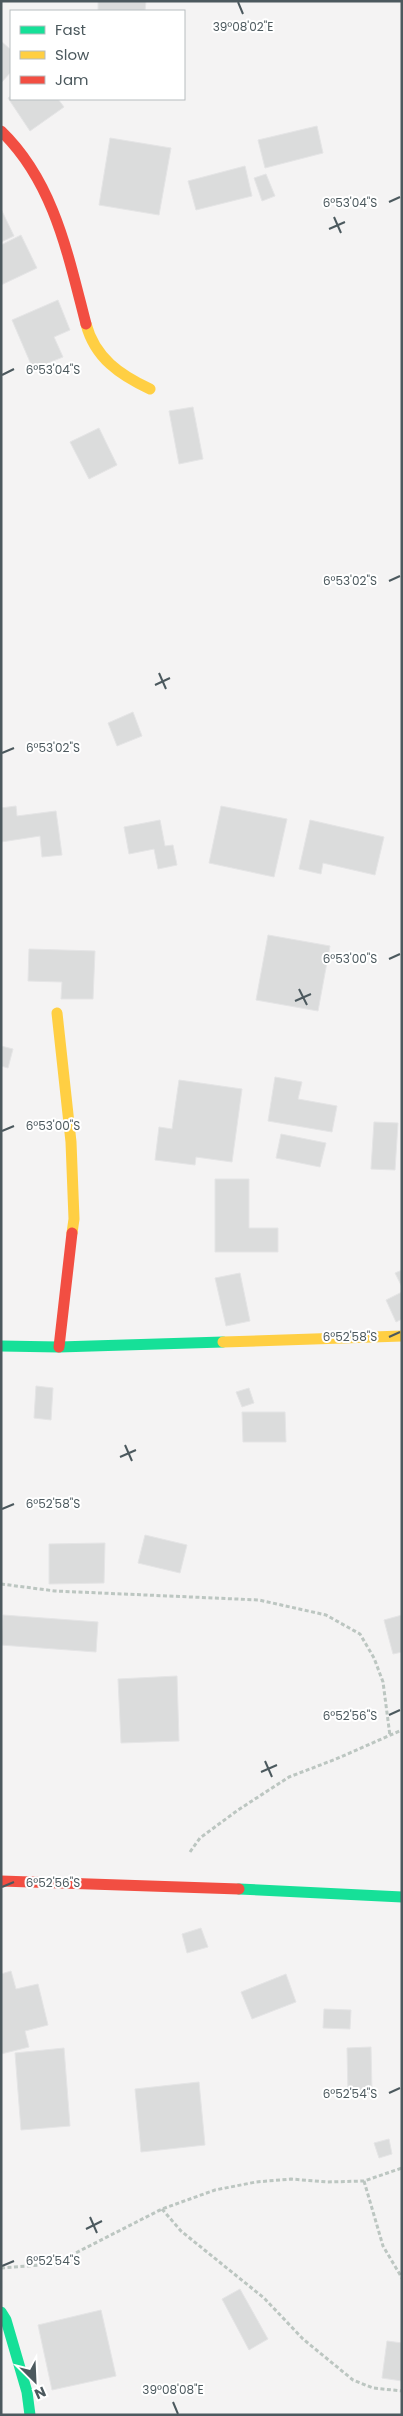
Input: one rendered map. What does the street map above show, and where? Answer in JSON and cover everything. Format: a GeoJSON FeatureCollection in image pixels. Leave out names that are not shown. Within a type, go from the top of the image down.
{"type":"FeatureCollection","features":[{"type":"Feature","properties":{"kind":"street"},"geometry":{"type":"LineString","coordinates":[[1,131],[10,137],[32,166],[57,220],[90,339],[101,356],[118,374],[150,389]]}},
{"type":"Feature","properties":{"kind":"street"},"geometry":{"type":"LineString","coordinates":[[57,1013],[71,1142],[74,1219],[59,1347]]}},
{"type":"Feature","properties":{"kind":"street"},"geometry":{"type":"LineString","coordinates":[[1,1346],[59,1347],[402,1336]]}},
{"type":"Feature","properties":{"kind":"street"},"geometry":{"type":"LineString","coordinates":[[1,1882],[175,1886],[402,1897]]}},
{"type":"Feature","properties":{"kind":"street"},"geometry":{"type":"LineString","coordinates":[[1,2312],[6,2320],[27,2392],[30,2415]]}},
{"type":"Feature","properties":{"kind":"path"},"geometry":{"type":"LineString","coordinates":[[1,1584],[55,1591],[259,1600],[326,1615],[360,1634],[374,1658],[383,1682],[390,1736]]}},
{"type":"Feature","properties":{"kind":"path"},"geometry":{"type":"LineString","coordinates":[[175,1886],[179,1868],[200,1838],[238,1810],[290,1778],[402,1730]]}},
{"type":"Feature","properties":{"kind":"path"},"geometry":{"type":"LineString","coordinates":[[1,2268],[54,2264],[162,2209],[215,2190],[256,2182],[291,2179],[327,2182],[364,2181],[402,2168]]}},
{"type":"Feature","properties":{"kind":"path"},"geometry":{"type":"LineString","coordinates":[[364,2181],[383,2246],[402,2278]]}},
{"type":"Feature","properties":{"kind":"path"},"geometry":{"type":"LineString","coordinates":[[162,2209],[181,2231],[264,2298],[303,2339],[353,2380],[373,2388],[402,2391]]}},
{"type":"Feature","properties":{"kind":"building"},"geometry":{"type":"Polygon","coordinates":[[[98,1],[146,1],[145,10],[98,10],[98,1]]]}},
{"type":"Feature","properties":{"kind":"building"},"geometry":{"type":"Polygon","coordinates":[[[1,41],[10,49],[10,73],[1,83],[1,41]]]}},
{"type":"Feature","properties":{"kind":"building"},"geometry":{"type":"Polygon","coordinates":[[[10,97],[10,100],[59,100],[64,107],[30,131],[8,98],[10,97]]]}},
{"type":"Feature","properties":{"kind":"building"},"geometry":{"type":"Polygon","coordinates":[[[317,126],[323,153],[265,168],[258,140],[317,126]]]}},
{"type":"Feature","properties":{"kind":"building"},"geometry":{"type":"Polygon","coordinates":[[[110,138],[171,148],[159,215],[99,205],[110,138]]]}},
{"type":"Feature","properties":{"kind":"building"},"geometry":{"type":"Polygon","coordinates":[[[245,166],[252,196],[196,210],[188,181],[245,166]]]}},
{"type":"Feature","properties":{"kind":"building"},"geometry":{"type":"Polygon","coordinates":[[[266,174],[275,196],[262,201],[254,178],[266,174]]]}},
{"type":"Feature","properties":{"kind":"building"},"geometry":{"type":"Polygon","coordinates":[[[1,209],[14,236],[1,242],[1,209]]]}},
{"type":"Feature","properties":{"kind":"building"},"geometry":{"type":"Polygon","coordinates":[[[21,235],[37,268],[1,285],[1,245],[21,235]]]}},
{"type":"Feature","properties":{"kind":"building"},"geometry":{"type":"Polygon","coordinates":[[[58,300],[70,330],[54,337],[63,357],[33,369],[12,320],[58,300]]]}},
{"type":"Feature","properties":{"kind":"building"},"geometry":{"type":"Polygon","coordinates":[[[193,407],[203,459],[179,464],[169,411],[193,407]]]}},
{"type":"Feature","properties":{"kind":"building"},"geometry":{"type":"Polygon","coordinates":[[[99,428],[117,465],[89,479],[70,442],[99,428]]]}},
{"type":"Feature","properties":{"kind":"building"},"geometry":{"type":"Polygon","coordinates":[[[133,712],[142,736],[117,746],[108,723],[133,712]]]}},
{"type":"Feature","properties":{"kind":"building"},"geometry":{"type":"Polygon","coordinates":[[[16,806],[17,816],[56,811],[62,855],[42,857],[40,836],[1,842],[1,808],[16,806]]]}},
{"type":"Feature","properties":{"kind":"building"},"geometry":{"type":"Polygon","coordinates":[[[221,806],[287,819],[274,877],[209,863],[221,806]]]}},
{"type":"Feature","properties":{"kind":"building"},"geometry":{"type":"Polygon","coordinates":[[[160,820],[165,846],[173,845],[177,865],[158,869],[154,849],[129,854],[124,827],[160,820]]]}},
{"type":"Feature","properties":{"kind":"building"},"geometry":{"type":"Polygon","coordinates":[[[310,820],[384,837],[375,875],[323,863],[321,874],[299,869],[310,820]]]}},
{"type":"Feature","properties":{"kind":"building"},"geometry":{"type":"Polygon","coordinates":[[[268,935],[330,946],[318,1011],[256,1000],[268,935]]]}},
{"type":"Feature","properties":{"kind":"building"},"geometry":{"type":"Polygon","coordinates":[[[29,949],[95,951],[93,999],[61,999],[62,982],[28,981],[29,949]]]}},
{"type":"Feature","properties":{"kind":"building"},"geometry":{"type":"Polygon","coordinates":[[[1,1046],[13,1049],[8,1068],[1,1066],[1,1046]]]}},
{"type":"Feature","properties":{"kind":"building"},"geometry":{"type":"Polygon","coordinates":[[[275,1077],[302,1082],[298,1099],[337,1106],[332,1132],[268,1121],[275,1077]]]}},
{"type":"Feature","properties":{"kind":"building"},"geometry":{"type":"Polygon","coordinates":[[[179,1080],[242,1089],[232,1162],[196,1157],[195,1165],[155,1160],[159,1127],[172,1129],[179,1080]]]}},
{"type":"Feature","properties":{"kind":"building"},"geometry":{"type":"Polygon","coordinates":[[[374,1122],[398,1123],[395,1170],[371,1169],[374,1122]]]}},
{"type":"Feature","properties":{"kind":"building"},"geometry":{"type":"Polygon","coordinates":[[[281,1134],[326,1143],[320,1167],[276,1158],[281,1134]]]}},
{"type":"Feature","properties":{"kind":"building"},"geometry":{"type":"Polygon","coordinates":[[[215,1179],[249,1179],[249,1228],[278,1228],[278,1252],[215,1252],[215,1179]]]}},
{"type":"Feature","properties":{"kind":"building"},"geometry":{"type":"Polygon","coordinates":[[[402,1270],[402,1287],[395,1273],[402,1270]]]}},
{"type":"Feature","properties":{"kind":"building"},"geometry":{"type":"Polygon","coordinates":[[[240,1273],[250,1321],[226,1326],[215,1278],[240,1273]]]}},
{"type":"Feature","properties":{"kind":"building"},"geometry":{"type":"Polygon","coordinates":[[[402,1292],[402,1319],[396,1322],[386,1300],[402,1292]]]}},
{"type":"Feature","properties":{"kind":"building"},"geometry":{"type":"Polygon","coordinates":[[[36,1386],[53,1388],[51,1420],[34,1418],[36,1386]]]}},
{"type":"Feature","properties":{"kind":"building"},"geometry":{"type":"Polygon","coordinates":[[[249,1388],[254,1403],[242,1407],[236,1392],[249,1388]]]}},
{"type":"Feature","properties":{"kind":"building"},"geometry":{"type":"Polygon","coordinates":[[[242,1412],[285,1412],[286,1442],[243,1442],[242,1412]]]}},
{"type":"Feature","properties":{"kind":"building"},"geometry":{"type":"Polygon","coordinates":[[[145,1535],[187,1545],[180,1573],[138,1563],[145,1535]]]}},
{"type":"Feature","properties":{"kind":"building"},"geometry":{"type":"Polygon","coordinates":[[[105,1543],[104,1583],[49,1584],[49,1544],[105,1543]]]}},
{"type":"Feature","properties":{"kind":"building"},"geometry":{"type":"Polygon","coordinates":[[[3,1615],[98,1622],[96,1652],[1,1645],[3,1615]]]}},
{"type":"Feature","properties":{"kind":"building"},"geometry":{"type":"Polygon","coordinates":[[[402,1615],[402,1652],[393,1654],[384,1620],[402,1615]]]}},
{"type":"Feature","properties":{"kind":"building"},"geometry":{"type":"Polygon","coordinates":[[[177,1676],[179,1741],[121,1743],[118,1679],[177,1676]]]}},
{"type":"Feature","properties":{"kind":"building"},"geometry":{"type":"Polygon","coordinates":[[[201,1928],[208,1947],[187,1953],[182,1934],[201,1928]]]}},
{"type":"Feature","properties":{"kind":"building"},"geometry":{"type":"Polygon","coordinates":[[[11,1971],[16,1989],[38,1984],[48,2025],[25,2031],[29,2047],[1,2054],[1,1974],[11,1971]]]}},
{"type":"Feature","properties":{"kind":"building"},"geometry":{"type":"Polygon","coordinates":[[[286,1974],[296,2002],[252,2019],[241,1992],[286,1974]]]}},
{"type":"Feature","properties":{"kind":"building"},"geometry":{"type":"Polygon","coordinates":[[[324,2009],[351,2010],[350,2029],[323,2028],[324,2009]]]}},
{"type":"Feature","properties":{"kind":"building"},"geometry":{"type":"Polygon","coordinates":[[[371,2047],[372,2093],[348,2094],[347,2048],[371,2047]]]}},
{"type":"Feature","properties":{"kind":"building"},"geometry":{"type":"Polygon","coordinates":[[[64,2048],[70,2126],[21,2130],[15,2053],[64,2048]]]}},
{"type":"Feature","properties":{"kind":"building"},"geometry":{"type":"Polygon","coordinates":[[[199,2082],[205,2145],[141,2152],[135,2089],[199,2082]]]}},
{"type":"Feature","properties":{"kind":"building"},"geometry":{"type":"Polygon","coordinates":[[[389,2139],[392,2154],[379,2158],[374,2143],[389,2139]]]}},
{"type":"Feature","properties":{"kind":"building"},"geometry":{"type":"Polygon","coordinates":[[[240,2289],[268,2339],[249,2350],[222,2299],[240,2289]]]}},
{"type":"Feature","properties":{"kind":"building"},"geometry":{"type":"Polygon","coordinates":[[[101,2310],[116,2376],[52,2390],[38,2325],[101,2310]]]}},
{"type":"Feature","properties":{"kind":"building"},"geometry":{"type":"Polygon","coordinates":[[[387,2341],[402,2343],[402,2381],[382,2378],[387,2341]]]}},
{"type":"Feature","properties":{"kind":"traffic: fast"},"geometry":{"type":"LineString","coordinates":[[1,1346],[59,1347],[223,1342]]}},
{"type":"Feature","properties":{"kind":"traffic: fast"},"geometry":{"type":"LineString","coordinates":[[239,1889],[402,1897]]}},
{"type":"Feature","properties":{"kind":"traffic: fast"},"geometry":{"type":"LineString","coordinates":[[1,2312],[6,2320],[27,2392],[30,2415]]}},
{"type":"Feature","properties":{"kind":"traffic: slow"},"geometry":{"type":"LineString","coordinates":[[86,324],[90,336],[102,356],[129,378],[150,389]]}},
{"type":"Feature","properties":{"kind":"traffic: slow"},"geometry":{"type":"LineString","coordinates":[[57,1013],[71,1142],[74,1219],[72,1233]]}},
{"type":"Feature","properties":{"kind":"traffic: slow"},"geometry":{"type":"LineString","coordinates":[[223,1342],[402,1336]]}},
{"type":"Feature","properties":{"kind":"traffic: jam"},"geometry":{"type":"LineString","coordinates":[[1,131],[19,151],[34,173],[46,196],[65,246],[86,324]]}},
{"type":"Feature","properties":{"kind":"traffic: jam"},"geometry":{"type":"LineString","coordinates":[[59,1347],[72,1233]]}},
{"type":"Feature","properties":{"kind":"traffic: jam"},"geometry":{"type":"LineString","coordinates":[[1,1881],[239,1889]]}}]}
